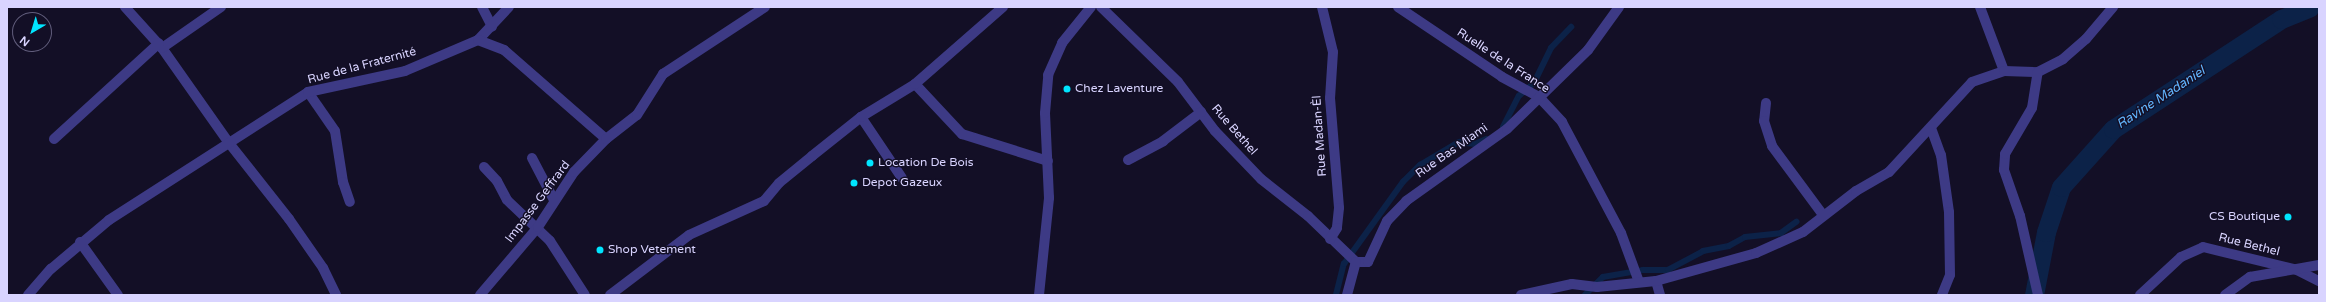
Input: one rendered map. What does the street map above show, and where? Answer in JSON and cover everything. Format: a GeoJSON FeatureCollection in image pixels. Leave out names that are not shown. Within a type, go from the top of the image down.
{"type":"FeatureCollection","features":[{"type":"Feature","properties":{"kind":"street"},"geometry":{"type":"LineString","coordinates":[[125,7],[161,46],[229,143],[310,250],[336,295]]}},
{"type":"Feature","properties":{"kind":"street"},"geometry":{"type":"LineString","coordinates":[[54,139],[161,46],[221,7]]}},
{"type":"Feature","properties":{"kind":"street"},"geometry":{"type":"LineString","coordinates":[[482,7],[492,27]]}},
{"type":"Feature","properties":{"kind":"street"},"geometry":{"type":"LineString","coordinates":[[509,7],[492,27],[478,40],[504,50],[606,139]]}},
{"type":"Feature","properties":{"kind":"street","name":"Impasse Geffrard"},"geometry":{"type":"LineString","coordinates":[[480,295],[538,227],[554,200],[574,172],[606,139],[637,116],[663,74],[765,7]]}},
{"type":"Feature","properties":{"kind":"street"},"geometry":{"type":"LineString","coordinates":[[610,295],[688,235],[764,201],[779,183],[862,117],[914,84],[1003,7]]}},
{"type":"Feature","properties":{"kind":"street"},"geometry":{"type":"LineString","coordinates":[[1039,295],[1049,198],[1045,113],[1048,76],[1062,43],[1091,7]]}},
{"type":"Feature","properties":{"kind":"street","name":"Rue Madan-Èl"},"geometry":{"type":"LineString","coordinates":[[1322,7],[1333,52],[1330,98],[1339,208],[1337,228],[1330,238]]}},
{"type":"Feature","properties":{"kind":"street","name":"Ruelle de la France"},"geometry":{"type":"LineString","coordinates":[[1398,7],[1502,77],[1539,97],[1574,142],[1621,233],[1639,282]]}},
{"type":"Feature","properties":{"kind":"street","name":"Rue Bas Miami"},"geometry":{"type":"LineString","coordinates":[[1356,262],[1368,262],[1386,221],[1406,202],[1501,133],[1588,50],[1619,7]]}},
{"type":"Feature","properties":{"kind":"street"},"geometry":{"type":"LineString","coordinates":[[1980,7],[2004,71]]}},
{"type":"Feature","properties":{"kind":"street"},"geometry":{"type":"LineString","coordinates":[[1521,295],[1572,284],[1597,286],[1656,282],[1756,253],[1803,232],[1824,215],[1889,172],[1972,82],[2004,71],[2038,72],[2063,59],[2086,40],[2113,7]]}},
{"type":"Feature","properties":{"kind":"street","name":"Rue Bethel"},"geometry":{"type":"LineString","coordinates":[[1103,8],[1178,82],[1201,112],[1261,179],[1308,216],[1356,262]]}},
{"type":"Feature","properties":{"kind":"street","name":"Rue de la Fraternité"},"geometry":{"type":"LineString","coordinates":[[28,295],[80,242],[308,92],[404,71],[478,40]]}},
{"type":"Feature","properties":{"kind":"street"},"geometry":{"type":"LineString","coordinates":[[2038,72],[2032,108],[2005,154],[2004,170],[2020,216],[2038,295]]}},
{"type":"Feature","properties":{"kind":"street"},"geometry":{"type":"LineString","coordinates":[[914,84],[962,134],[1048,161]]}},
{"type":"Feature","properties":{"kind":"street"},"geometry":{"type":"LineString","coordinates":[[308,92],[335,131],[343,182],[350,202]]}},
{"type":"Feature","properties":{"kind":"street"},"geometry":{"type":"LineString","coordinates":[[1766,103],[1764,120],[1772,146],[1824,215]]}},
{"type":"Feature","properties":{"kind":"street"},"geometry":{"type":"LineString","coordinates":[[1128,160],[1163,141],[1201,112]]}},
{"type":"Feature","properties":{"kind":"street"},"geometry":{"type":"LineString","coordinates":[[862,117],[902,178]]}},
{"type":"Feature","properties":{"kind":"street"},"geometry":{"type":"LineString","coordinates":[[1931,128],[1941,154],[1949,212],[1950,275],[1942,295]]}},
{"type":"Feature","properties":{"kind":"street"},"geometry":{"type":"LineString","coordinates":[[532,158],[554,200]]}},
{"type":"Feature","properties":{"kind":"street"},"geometry":{"type":"LineString","coordinates":[[484,167],[497,181],[507,200],[538,227],[585,295]]}},
{"type":"Feature","properties":{"kind":"street"},"geometry":{"type":"LineString","coordinates":[[80,242],[118,295]]}},
{"type":"Feature","properties":{"kind":"street","name":"Rue Bethel"},"geometry":{"type":"LineString","coordinates":[[2140,295],[2180,256],[2203,247],[2297,270],[2319,281]]}},
{"type":"Feature","properties":{"kind":"street"},"geometry":{"type":"LineString","coordinates":[[1347,295],[1356,262]]}},
{"type":"Feature","properties":{"kind":"street"},"geometry":{"type":"LineString","coordinates":[[2225,295],[2250,276],[2297,270],[2319,265]]}},
{"type":"Feature","properties":{"kind":"street"},"geometry":{"type":"LineString","coordinates":[[1656,282],[1660,295]]}},
{"type":"Feature","properties":{"kind":"waterway","name":"Ravine Madaniel"},"geometry":{"type":"LineString","coordinates":[[2034,295],[2046,232],[2061,187],[2113,129],[2281,19],[2310,7]]}},
{"type":"Feature","properties":{"kind":"waterway"},"geometry":{"type":"LineString","coordinates":[[1503,127],[1519,96],[1534,83],[1551,48],[1571,27]]}},
{"type":"Feature","properties":{"kind":"waterway"},"geometry":{"type":"LineString","coordinates":[[1336,295],[1344,264],[1403,182],[1420,165],[1459,142],[1475,144],[1486,139]]}},
{"type":"Feature","properties":{"kind":"waterway"},"geometry":{"type":"LineString","coordinates":[[1585,295],[1603,277],[1643,270],[1668,270],[1703,251],[1729,246],[1745,237],[1781,233],[1796,222]]}},
{"type":"Feature","properties":{"kind":"place","name":"Chez Laventure"},"geometry":{"type":"Point","coordinates":[1067,89]}},
{"type":"Feature","properties":{"kind":"place","name":"Location De Bois"},"geometry":{"type":"Point","coordinates":[870,163]}},
{"type":"Feature","properties":{"kind":"place","name":"Depot Gazeux"},"geometry":{"type":"Point","coordinates":[854,183]}},
{"type":"Feature","properties":{"kind":"place","name":"CS Boutique"},"geometry":{"type":"Point","coordinates":[2288,217]}},
{"type":"Feature","properties":{"kind":"place","name":"Shop Vetement"},"geometry":{"type":"Point","coordinates":[600,250]}}]}
